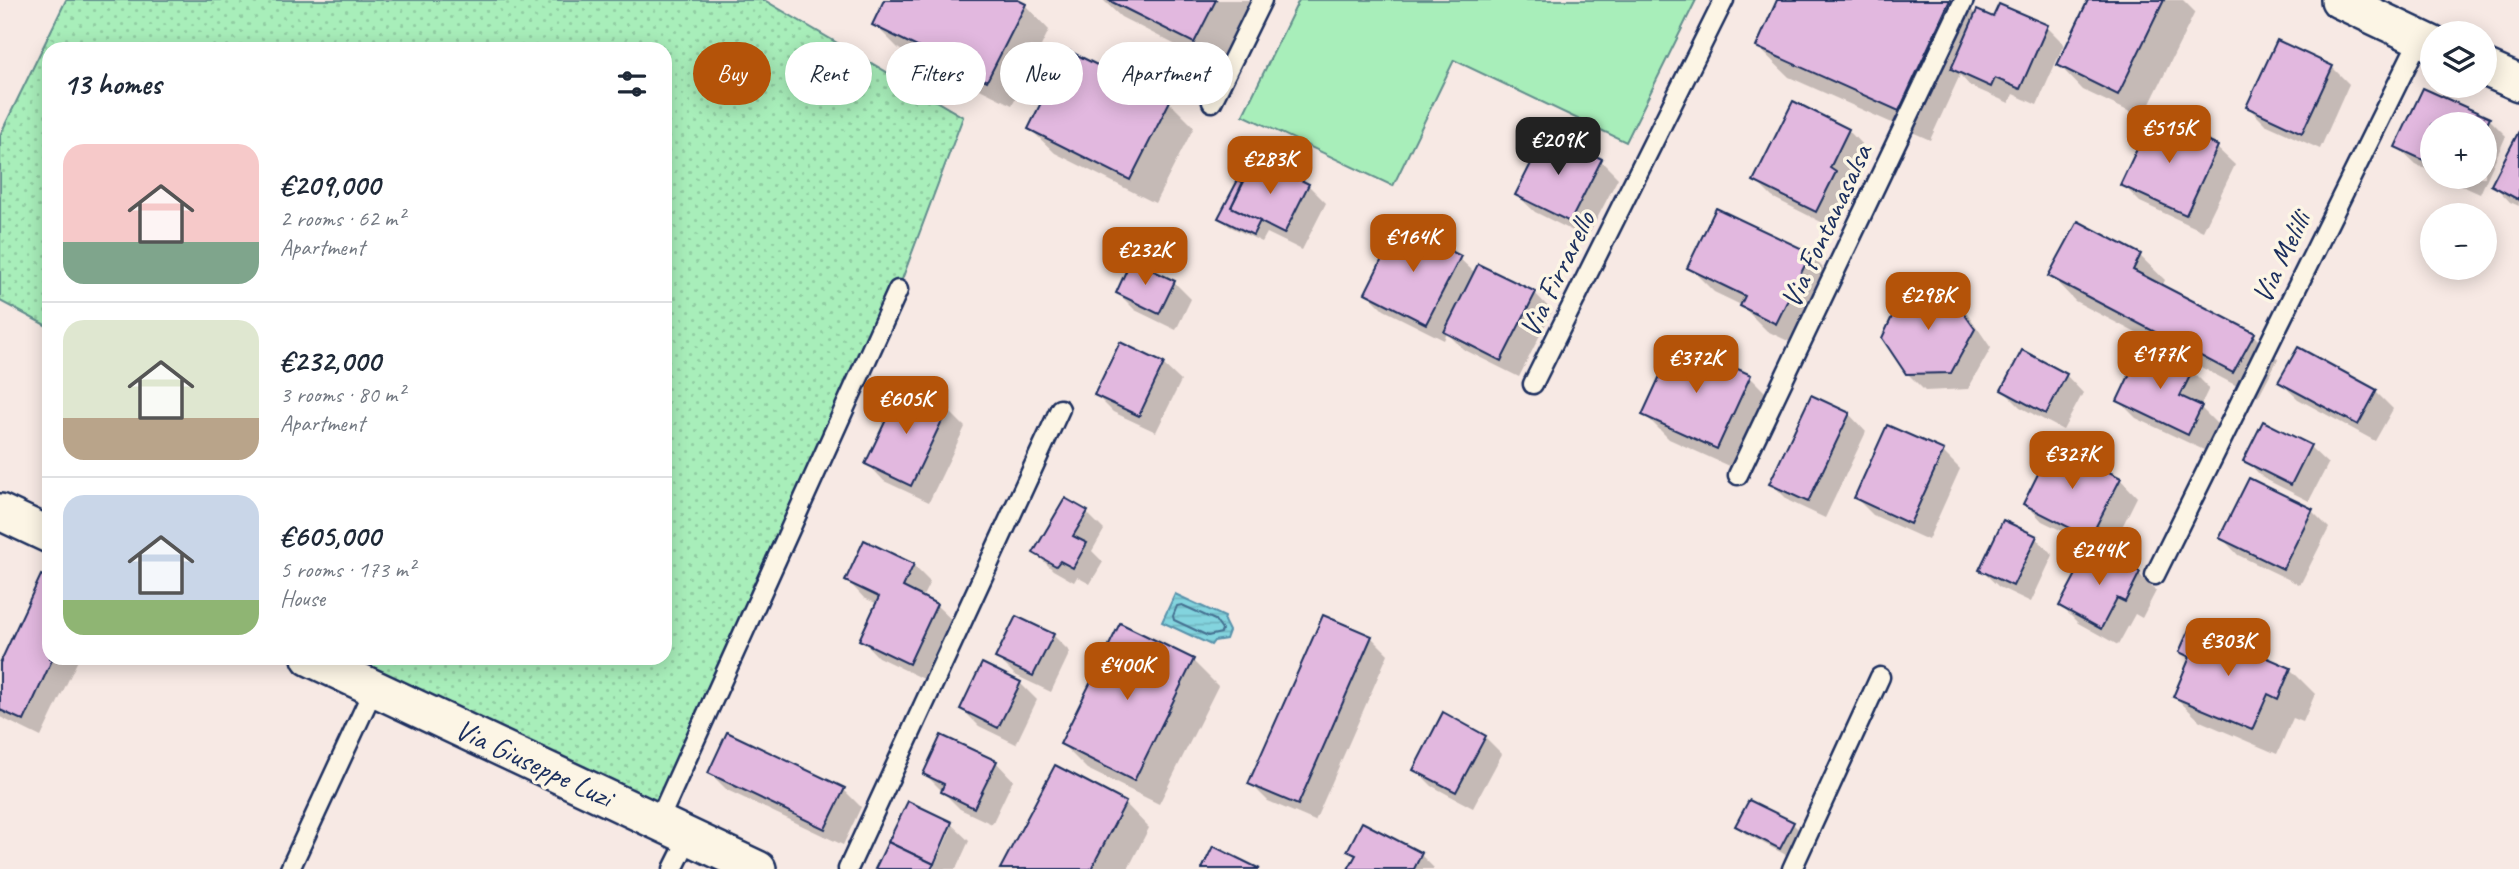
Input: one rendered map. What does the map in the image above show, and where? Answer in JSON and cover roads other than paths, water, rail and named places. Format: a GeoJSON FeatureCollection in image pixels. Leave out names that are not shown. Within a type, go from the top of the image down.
{"type":"FeatureCollection","features":[{"type":"Feature","properties":{"kind":"street"},"geometry":{"type":"LineString","coordinates":[[2339,0],[2420,38]]}},
{"type":"Feature","properties":{"kind":"street"},"geometry":{"type":"LineString","coordinates":[[2497,73],[2519,83]]}},
{"type":"Feature","properties":{"kind":"street"},"geometry":{"type":"LineString","coordinates":[[0,512],[42,532]]}},
{"type":"Feature","properties":{"kind":"street","name":"Via Giuseppe Luzi"},"geometry":{"type":"LineString","coordinates":[[325,665],[758,869]]}},
{"type":"Feature","properties":{"kind":"lane"},"geometry":{"type":"LineString","coordinates":[[1233,59],[1262,0]]}},
{"type":"Feature","properties":{"kind":"lane","name":"Via Firrarello"},"geometry":{"type":"LineString","coordinates":[[1533,384],[1724,0]]}},
{"type":"Feature","properties":{"kind":"lane","name":"Via Fontanasalsa"},"geometry":{"type":"LineString","coordinates":[[1738,475],[1964,0]]}},
{"type":"Feature","properties":{"kind":"lane","name":"Via Melilli"},"geometry":{"type":"LineString","coordinates":[[2155,575],[2420,53]]}},
{"type":"Feature","properties":{"kind":"lane"},"geometry":{"type":"LineString","coordinates":[[658,822],[898,290]]}},
{"type":"Feature","properties":{"kind":"lane"},"geometry":{"type":"LineString","coordinates":[[848,869],[1060,410]]}},
{"type":"Feature","properties":{"kind":"lane"},"geometry":{"type":"LineString","coordinates":[[1792,869],[1880,677]]}},
{"type":"Feature","properties":{"kind":"lane"},"geometry":{"type":"LineString","coordinates":[[290,869],[374,688]]}},
{"type":"Feature","properties":{"kind":"lane"},"geometry":{"type":"LineString","coordinates":[[673,869],[689,837]]}},
{"type":"Feature","properties":{"kind":"water"},"geometry":{"type":"Polygon","coordinates":[[[1175,594],[1225,617],[1229,631],[1226,639],[1214,641],[1211,645],[1162,622],[1175,594]]]}}]}
